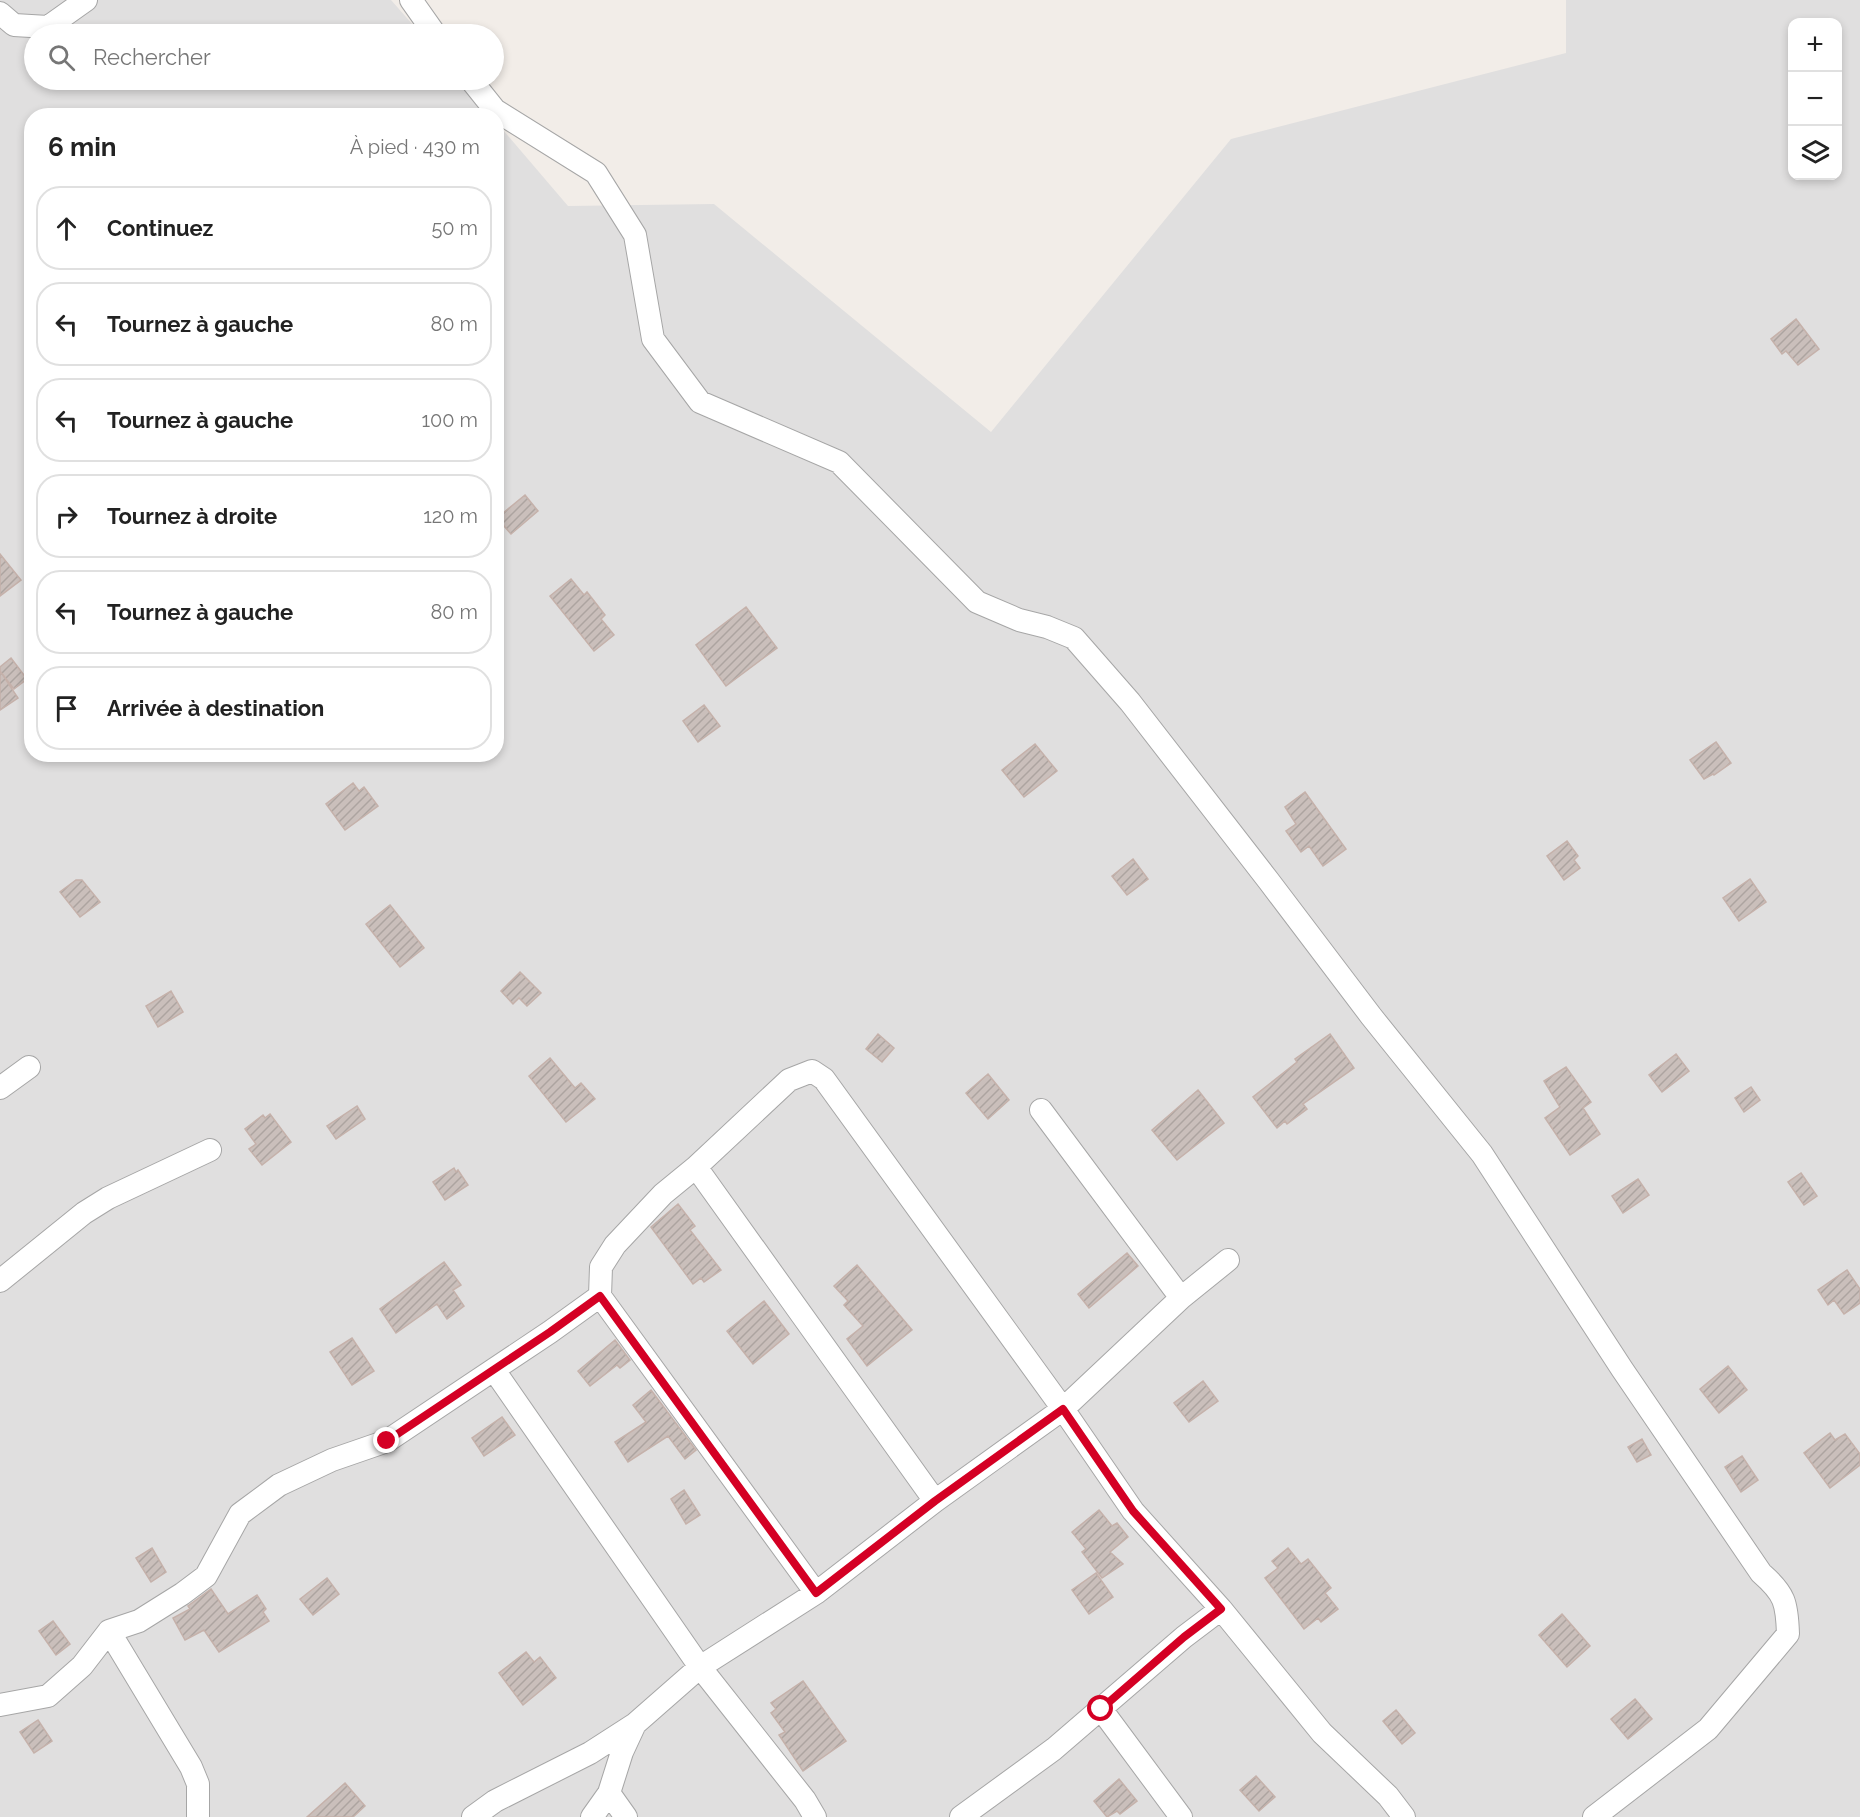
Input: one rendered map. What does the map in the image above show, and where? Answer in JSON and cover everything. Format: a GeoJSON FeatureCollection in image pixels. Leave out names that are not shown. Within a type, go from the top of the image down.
{"type":"FeatureCollection","features":[{"type":"Feature","properties":{"kind":"street"},"geometry":{"type":"LineString","coordinates":[[52,24],[86,0]]}},
{"type":"Feature","properties":{"kind":"street"},"geometry":{"type":"LineString","coordinates":[[411,0],[428,24]]}},
{"type":"Feature","properties":{"kind":"street"},"geometry":{"type":"LineString","coordinates":[[0,13],[14,25],[24,26]]}},
{"type":"Feature","properties":{"kind":"street"},"geometry":{"type":"LineString","coordinates":[[479,90],[493,108]]}},
{"type":"Feature","properties":{"kind":"street"},"geometry":{"type":"LineString","coordinates":[[504,116],[596,173],[635,235],[653,339],[700,402],[839,462],[977,602],[1019,620],[1047,627],[1074,639],[1130,702],[1371,1017],[1482,1154],[1622,1369],[1761,1573],[1775,1585],[1787,1607],[1788,1634],[1708,1729],[1594,1817]]}},
{"type":"Feature","properties":{"kind":"street"},"geometry":{"type":"LineString","coordinates":[[0,1088],[29,1067]]}},
{"type":"Feature","properties":{"kind":"street"},"geometry":{"type":"LineString","coordinates":[[816,1593],[600,1296],[601,1267],[615,1245],[663,1194],[696,1167],[789,1080],[812,1071],[824,1079],[1063,1409],[1133,1511],[1221,1609],[1322,1733],[1388,1796],[1404,1817]]}},
{"type":"Feature","properties":{"kind":"street"},"geometry":{"type":"LineString","coordinates":[[1041,1110],[1181,1298]]}},
{"type":"Feature","properties":{"kind":"street"},"geometry":{"type":"LineString","coordinates":[[0,1281],[84,1213],[108,1198],[210,1150]]}},
{"type":"Feature","properties":{"kind":"street"},"geometry":{"type":"LineString","coordinates":[[696,1167],[935,1501]]}},
{"type":"Feature","properties":{"kind":"street"},"geometry":{"type":"LineString","coordinates":[[473,1817],[495,1801],[590,1753],[635,1724],[700,1667],[816,1593],[935,1501],[1063,1409],[1181,1298],[1228,1260]]}},
{"type":"Feature","properties":{"kind":"street"},"geometry":{"type":"LineString","coordinates":[[0,1705],[48,1696],[82,1666],[109,1631],[139,1621],[206,1576],[240,1514],[279,1485],[332,1460],[387,1441],[495,1370],[600,1296]]}},
{"type":"Feature","properties":{"kind":"street"},"geometry":{"type":"LineString","coordinates":[[495,1370],[700,1667],[805,1800],[815,1817]]}},
{"type":"Feature","properties":{"kind":"street"},"geometry":{"type":"LineString","coordinates":[[961,1817],[1054,1749],[1184,1637],[1221,1609]]}},
{"type":"Feature","properties":{"kind":"street"},"geometry":{"type":"LineString","coordinates":[[109,1631],[191,1767],[198,1784],[198,1817]]}},
{"type":"Feature","properties":{"kind":"street"},"geometry":{"type":"LineString","coordinates":[[1101,1709],[1181,1817]]}},
{"type":"Feature","properties":{"kind":"street"},"geometry":{"type":"LineString","coordinates":[[592,1817],[609,1793],[622,1752],[635,1724]]}},
{"type":"Feature","properties":{"kind":"street"},"geometry":{"type":"LineString","coordinates":[[609,1793],[626,1817]]}},
{"type":"Feature","properties":{"kind":"shaded area"},"geometry":{"type":"Polygon","coordinates":[[[0,0],[391,0],[412,24],[24,24],[24,90],[468,90],[484,108],[24,108],[24,762],[504,762],[504,131],[568,206],[714,204],[991,432],[1231,139],[1566,53],[1566,0],[1860,0],[1860,1817],[0,1817],[0,0]]]}},
{"type":"Feature","properties":{"kind":"building"},"geometry":{"type":"Polygon","coordinates":[[[1796,319],[1819,349],[1798,365],[1786,351],[1782,354],[1771,339],[1796,319]]]}},
{"type":"Feature","properties":{"kind":"building"},"geometry":{"type":"Polygon","coordinates":[[[525,495],[538,511],[511,534],[504,526],[504,512],[525,495]]]}},
{"type":"Feature","properties":{"kind":"building"},"geometry":{"type":"Polygon","coordinates":[[[0,554],[21,580],[0,596],[0,554]]]}},
{"type":"Feature","properties":{"kind":"building"},"geometry":{"type":"Polygon","coordinates":[[[571,579],[584,595],[587,592],[605,615],[601,619],[614,635],[594,651],[550,596],[571,579]]]}},
{"type":"Feature","properties":{"kind":"building"},"geometry":{"type":"Polygon","coordinates":[[[746,607],[777,648],[726,686],[696,645],[746,607]]]}},
{"type":"Feature","properties":{"kind":"building"},"geometry":{"type":"Polygon","coordinates":[[[11,658],[24,675],[24,681],[14,689],[0,671],[0,667],[11,658]]]}},
{"type":"Feature","properties":{"kind":"building"},"geometry":{"type":"Polygon","coordinates":[[[0,671],[18,698],[0,710],[0,671]]]}},
{"type":"Feature","properties":{"kind":"building"},"geometry":{"type":"Polygon","coordinates":[[[704,705],[720,726],[698,742],[683,721],[704,705]]]}},
{"type":"Feature","properties":{"kind":"building"},"geometry":{"type":"Polygon","coordinates":[[[1716,742],[1731,763],[1704,779],[1690,760],[1716,742]]]}},
{"type":"Feature","properties":{"kind":"building"},"geometry":{"type":"Polygon","coordinates":[[[1035,744],[1057,771],[1024,797],[1002,770],[1035,744]]]}},
{"type":"Feature","properties":{"kind":"building"},"geometry":{"type":"Polygon","coordinates":[[[353,783],[359,791],[364,787],[378,806],[345,830],[326,804],[353,783]]]}},
{"type":"Feature","properties":{"kind":"building"},"geometry":{"type":"Polygon","coordinates":[[[1305,792],[1346,849],[1323,866],[1309,846],[1301,852],[1286,831],[1296,824],[1285,807],[1305,792]]]}},
{"type":"Feature","properties":{"kind":"building"},"geometry":{"type":"Polygon","coordinates":[[[1567,841],[1578,856],[1574,860],[1580,868],[1564,880],[1547,856],[1567,841]]]}},
{"type":"Feature","properties":{"kind":"building"},"geometry":{"type":"Polygon","coordinates":[[[1133,859],[1148,879],[1127,895],[1112,876],[1133,859]]]}},
{"type":"Feature","properties":{"kind":"building"},"geometry":{"type":"Polygon","coordinates":[[[1750,879],[1766,902],[1739,921],[1723,898],[1750,879]]]}},
{"type":"Feature","properties":{"kind":"building"},"geometry":{"type":"Polygon","coordinates":[[[76,880],[82,880],[100,902],[80,917],[60,892],[76,880]]]}},
{"type":"Feature","properties":{"kind":"building"},"geometry":{"type":"Polygon","coordinates":[[[390,905],[424,948],[400,967],[366,924],[390,905]]]}},
{"type":"Feature","properties":{"kind":"building"},"geometry":{"type":"Polygon","coordinates":[[[520,972],[541,993],[527,1006],[519,998],[513,1004],[501,991],[520,972]]]}},
{"type":"Feature","properties":{"kind":"building"},"geometry":{"type":"Polygon","coordinates":[[[171,991],[183,1012],[158,1027],[146,1006],[171,991]]]}},
{"type":"Feature","properties":{"kind":"building"},"geometry":{"type":"Polygon","coordinates":[[[878,1034],[894,1048],[882,1062],[866,1049],[878,1034]]]}},
{"type":"Feature","properties":{"kind":"building"},"geometry":{"type":"Polygon","coordinates":[[[1330,1034],[1354,1068],[1303,1104],[1307,1109],[1287,1124],[1285,1121],[1277,1128],[1253,1097],[1297,1062],[1295,1059],[1330,1034]]]}},
{"type":"Feature","properties":{"kind":"building"},"geometry":{"type":"Polygon","coordinates":[[[1676,1054],[1689,1071],[1662,1092],[1649,1075],[1676,1054]]]}},
{"type":"Feature","properties":{"kind":"building"},"geometry":{"type":"Polygon","coordinates":[[[550,1058],[575,1088],[581,1083],[595,1099],[566,1122],[529,1076],[550,1058]]]}},
{"type":"Feature","properties":{"kind":"building"},"geometry":{"type":"Polygon","coordinates":[[[1566,1067],[1591,1102],[1583,1108],[1600,1134],[1570,1155],[1545,1118],[1560,1107],[1544,1081],[1566,1067]]]}},
{"type":"Feature","properties":{"kind":"building"},"geometry":{"type":"Polygon","coordinates":[[[988,1074],[1009,1100],[988,1119],[966,1093],[988,1074]]]}},
{"type":"Feature","properties":{"kind":"building"},"geometry":{"type":"Polygon","coordinates":[[[1751,1087],[1760,1100],[1744,1112],[1735,1098],[1751,1087]]]}},
{"type":"Feature","properties":{"kind":"building"},"geometry":{"type":"Polygon","coordinates":[[[1198,1090],[1224,1123],[1177,1160],[1152,1130],[1198,1090]]]}},
{"type":"Feature","properties":{"kind":"building"},"geometry":{"type":"Polygon","coordinates":[[[357,1106],[365,1119],[336,1139],[327,1126],[357,1106]]]}},
{"type":"Feature","properties":{"kind":"building"},"geometry":{"type":"Polygon","coordinates":[[[270,1114],[291,1142],[262,1165],[249,1149],[256,1144],[245,1129],[263,1115],[265,1118],[270,1114]]]}},
{"type":"Feature","properties":{"kind":"building"},"geometry":{"type":"Polygon","coordinates":[[[454,1168],[456,1172],[458,1170],[468,1185],[445,1200],[433,1182],[454,1168]]]}},
{"type":"Feature","properties":{"kind":"building"},"geometry":{"type":"Polygon","coordinates":[[[1801,1173],[1817,1196],[1804,1205],[1788,1182],[1801,1173]]]}},
{"type":"Feature","properties":{"kind":"building"},"geometry":{"type":"Polygon","coordinates":[[[1638,1179],[1649,1195],[1623,1213],[1612,1196],[1638,1179]]]}},
{"type":"Feature","properties":{"kind":"building"},"geometry":{"type":"Polygon","coordinates":[[[678,1204],[695,1226],[690,1230],[721,1270],[704,1282],[701,1278],[693,1284],[651,1227],[678,1204]]]}},
{"type":"Feature","properties":{"kind":"building"},"geometry":{"type":"Polygon","coordinates":[[[1127,1253],[1138,1266],[1089,1308],[1078,1294],[1127,1253]]]}},
{"type":"Feature","properties":{"kind":"building"},"geometry":{"type":"Polygon","coordinates":[[[444,1262],[461,1285],[453,1290],[464,1306],[447,1319],[437,1304],[396,1333],[380,1309],[444,1262]]]}},
{"type":"Feature","properties":{"kind":"building"},"geometry":{"type":"Polygon","coordinates":[[[857,1265],[912,1330],[867,1366],[847,1339],[863,1326],[844,1305],[848,1301],[834,1286],[857,1265]]]}},
{"type":"Feature","properties":{"kind":"building"},"geometry":{"type":"Polygon","coordinates":[[[1847,1270],[1860,1289],[1860,1303],[1844,1314],[1834,1300],[1828,1305],[1818,1290],[1847,1270]]]}},
{"type":"Feature","properties":{"kind":"building"},"geometry":{"type":"Polygon","coordinates":[[[764,1301],[789,1334],[753,1364],[727,1331],[764,1301]]]}},
{"type":"Feature","properties":{"kind":"building"},"geometry":{"type":"Polygon","coordinates":[[[352,1338],[374,1371],[352,1385],[330,1352],[352,1338]]]}},
{"type":"Feature","properties":{"kind":"building"},"geometry":{"type":"Polygon","coordinates":[[[615,1340],[630,1360],[620,1368],[617,1365],[590,1386],[578,1371],[615,1340]]]}},
{"type":"Feature","properties":{"kind":"building"},"geometry":{"type":"Polygon","coordinates":[[[1728,1366],[1747,1390],[1719,1413],[1700,1389],[1728,1366]]]}},
{"type":"Feature","properties":{"kind":"building"},"geometry":{"type":"Polygon","coordinates":[[[1203,1381],[1218,1401],[1189,1422],[1174,1403],[1203,1381]]]}},
{"type":"Feature","properties":{"kind":"building"},"geometry":{"type":"Polygon","coordinates":[[[651,1390],[696,1450],[685,1459],[668,1436],[628,1462],[615,1442],[646,1422],[633,1405],[651,1390]]]}},
{"type":"Feature","properties":{"kind":"building"},"geometry":{"type":"Polygon","coordinates":[[[502,1417],[515,1435],[484,1456],[472,1438],[502,1417]]]}},
{"type":"Feature","properties":{"kind":"building"},"geometry":{"type":"Polygon","coordinates":[[[1830,1433],[1835,1440],[1845,1434],[1860,1454],[1860,1465],[1830,1488],[1804,1453],[1830,1433]]]}},
{"type":"Feature","properties":{"kind":"building"},"geometry":{"type":"Polygon","coordinates":[[[1642,1439],[1651,1455],[1637,1462],[1628,1447],[1642,1439]]]}},
{"type":"Feature","properties":{"kind":"building"},"geometry":{"type":"Polygon","coordinates":[[[1742,1456],[1758,1480],[1741,1492],[1725,1467],[1742,1456]]]}},
{"type":"Feature","properties":{"kind":"building"},"geometry":{"type":"Polygon","coordinates":[[[684,1490],[700,1515],[686,1524],[671,1499],[684,1490]]]}},
{"type":"Feature","properties":{"kind":"building"},"geometry":{"type":"Polygon","coordinates":[[[1099,1510],[1112,1526],[1117,1523],[1128,1537],[1110,1552],[1123,1564],[1102,1578],[1082,1552],[1086,1549],[1072,1532],[1099,1510]]]}},
{"type":"Feature","properties":{"kind":"building"},"geometry":{"type":"Polygon","coordinates":[[[152,1548],[166,1572],[151,1582],[136,1558],[152,1548]]]}},
{"type":"Feature","properties":{"kind":"building"},"geometry":{"type":"Polygon","coordinates":[[[1288,1548],[1301,1564],[1308,1559],[1331,1588],[1325,1593],[1338,1609],[1321,1622],[1318,1618],[1304,1629],[1265,1578],[1278,1568],[1272,1561],[1288,1548]]]}},
{"type":"Feature","properties":{"kind":"building"},"geometry":{"type":"Polygon","coordinates":[[[1096,1573],[1113,1597],[1089,1614],[1072,1590],[1096,1573]]]}},
{"type":"Feature","properties":{"kind":"building"},"geometry":{"type":"Polygon","coordinates":[[[327,1578],[339,1594],[313,1615],[300,1599],[327,1578]]]}},
{"type":"Feature","properties":{"kind":"building"},"geometry":{"type":"Polygon","coordinates":[[[211,1589],[228,1614],[257,1595],[266,1609],[263,1612],[269,1621],[219,1652],[204,1630],[185,1640],[173,1618],[190,1609],[188,1606],[211,1589]]]}},
{"type":"Feature","properties":{"kind":"building"},"geometry":{"type":"Polygon","coordinates":[[[1562,1614],[1590,1646],[1567,1667],[1539,1635],[1562,1614]]]}},
{"type":"Feature","properties":{"kind":"building"},"geometry":{"type":"Polygon","coordinates":[[[53,1621],[70,1644],[56,1655],[39,1631],[53,1621]]]}},
{"type":"Feature","properties":{"kind":"building"},"geometry":{"type":"Polygon","coordinates":[[[526,1652],[534,1662],[540,1657],[556,1678],[523,1705],[499,1673],[526,1652]]]}},
{"type":"Feature","properties":{"kind":"building"},"geometry":{"type":"Polygon","coordinates":[[[803,1681],[846,1741],[803,1771],[779,1735],[785,1732],[771,1713],[776,1709],[771,1703],[803,1681]]]}},
{"type":"Feature","properties":{"kind":"building"},"geometry":{"type":"Polygon","coordinates":[[[1635,1699],[1652,1719],[1628,1739],[1611,1719],[1635,1699]]]}},
{"type":"Feature","properties":{"kind":"building"},"geometry":{"type":"Polygon","coordinates":[[[1396,1710],[1415,1733],[1402,1744],[1383,1721],[1396,1710]]]}},
{"type":"Feature","properties":{"kind":"building"},"geometry":{"type":"Polygon","coordinates":[[[38,1720],[52,1741],[34,1753],[20,1732],[38,1720]]]}},
{"type":"Feature","properties":{"kind":"building"},"geometry":{"type":"Polygon","coordinates":[[[1256,1776],[1275,1797],[1259,1811],[1240,1790],[1256,1776]]]}},
{"type":"Feature","properties":{"kind":"building"},"geometry":{"type":"Polygon","coordinates":[[[1119,1779],[1137,1801],[1120,1814],[1117,1811],[1107,1817],[1094,1801],[1119,1779]]]}},
{"type":"Feature","properties":{"kind":"building"},"geometry":{"type":"Polygon","coordinates":[[[345,1783],[365,1806],[353,1817],[307,1817],[345,1783]]]}},
{"type":"Feature","properties":{"kind":"route"},"geometry":{"type":"LineString","coordinates":[[387,1441],[600,1296],[816,1593],[935,1501],[1063,1409],[1133,1511],[1221,1609],[1184,1637],[1101,1709]]}}]}
